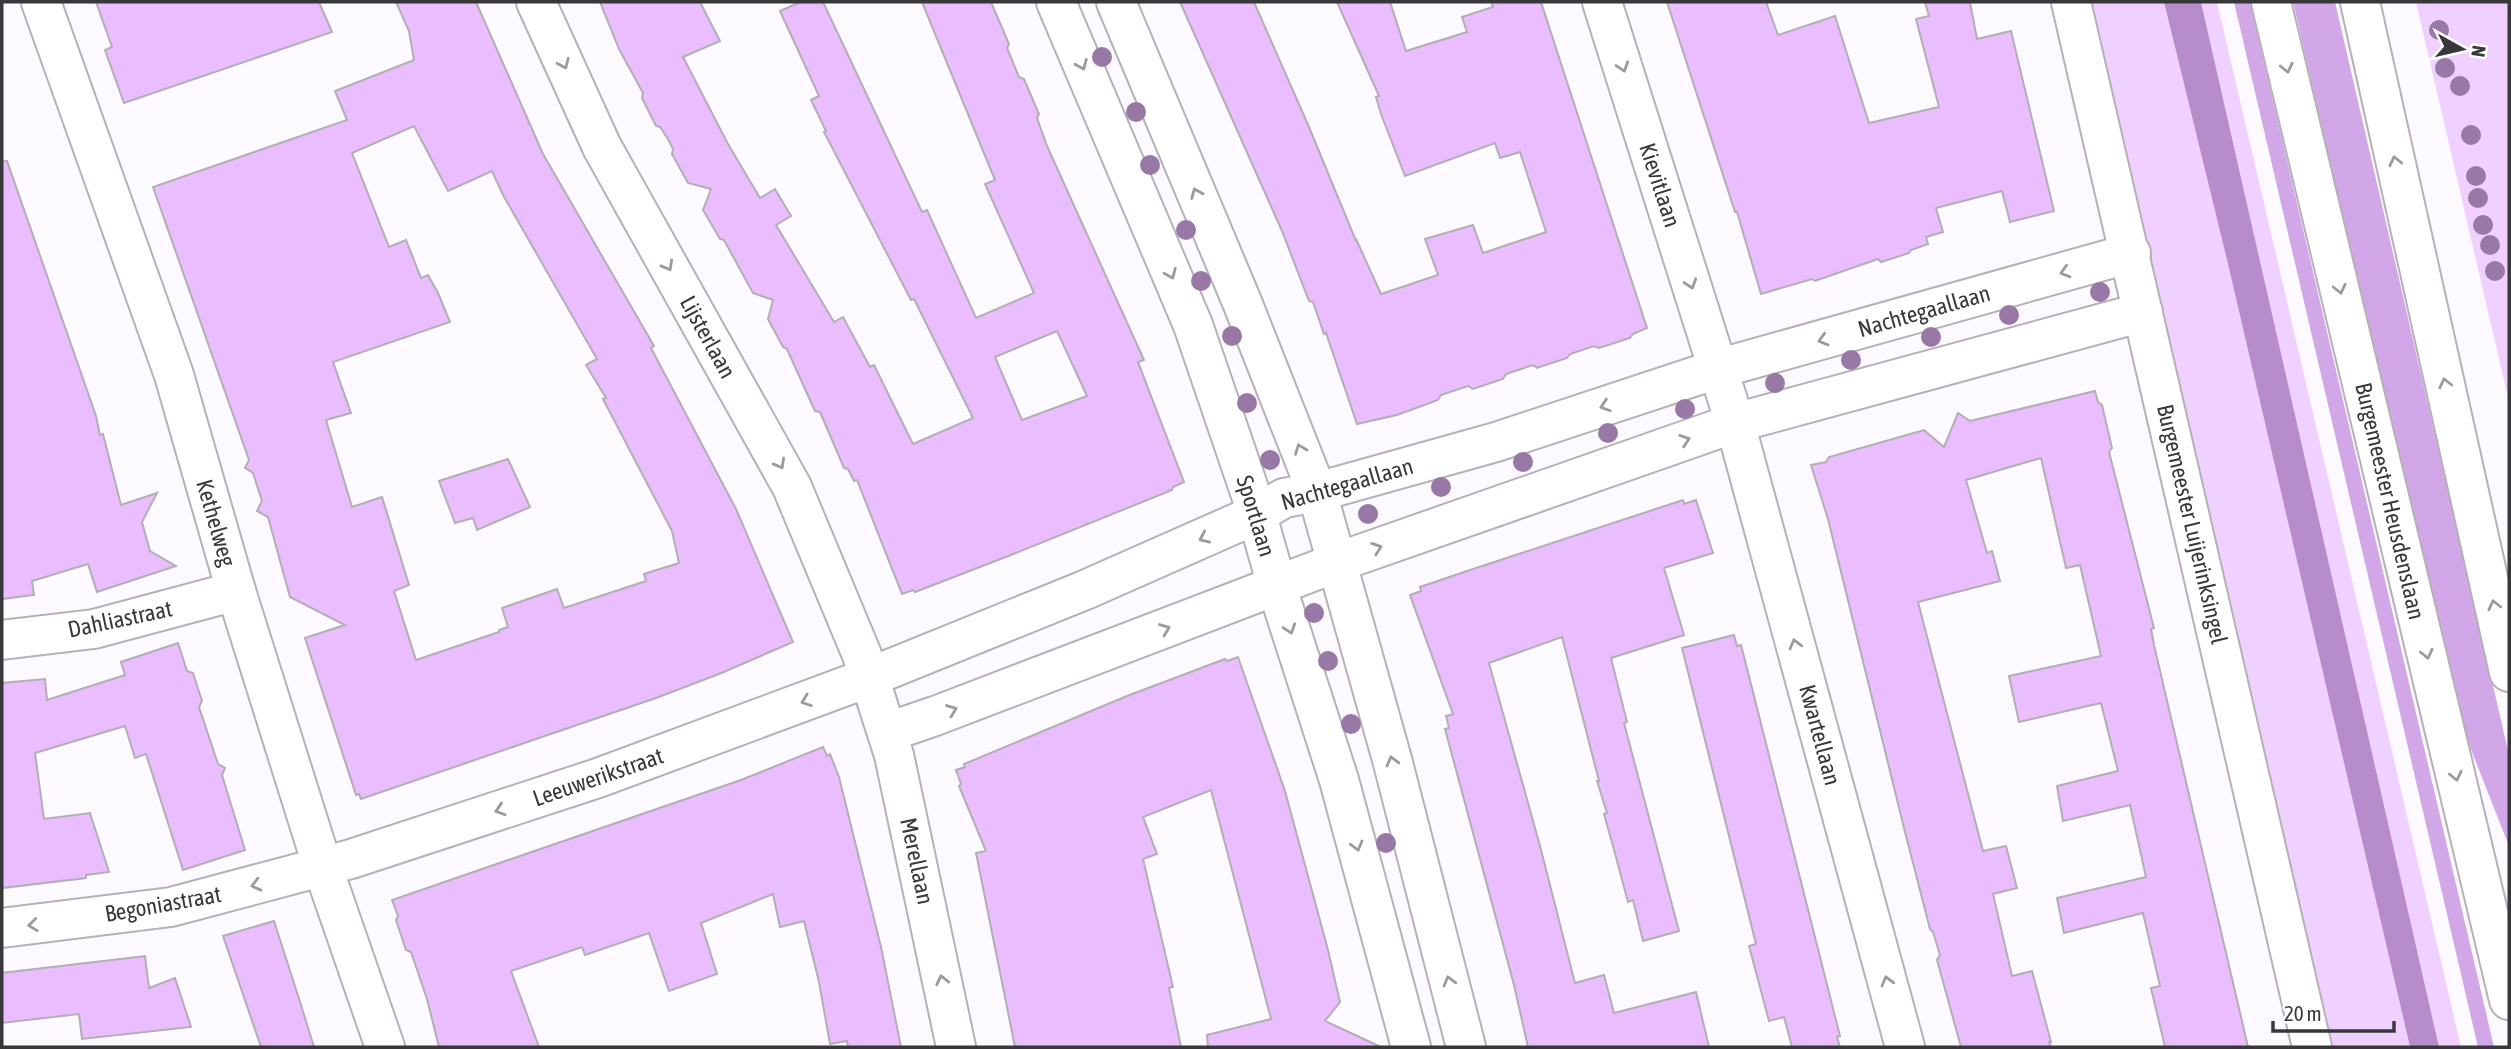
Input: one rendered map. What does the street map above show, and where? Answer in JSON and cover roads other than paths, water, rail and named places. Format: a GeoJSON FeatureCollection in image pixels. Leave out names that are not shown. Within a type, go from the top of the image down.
{"type":"FeatureCollection","features":[{"type":"Feature","properties":{"kind":"street","name":"Kethelweg"},"geometry":{"type":"LineString","coordinates":[[41,2],[174,376],[236,591],[323,868],[385,1047]]}},
{"type":"Feature","properties":{"kind":"street","name":"Lijsterlaan"},"geometry":{"type":"LineString","coordinates":[[536,2],[602,148],[792,487],[870,677]]}},
{"type":"Feature","properties":{"kind":"street","name":"Sportlaan"},"geometry":{"type":"LineString","coordinates":[[1056,2],[1193,325],[1256,514],[1339,780],[1411,1047]]}},
{"type":"Feature","properties":{"kind":"street"},"geometry":{"type":"LineString","coordinates":[[1116,2],[1242,302],[1317,492],[1338,562],[1466,1047]]}},
{"type":"Feature","properties":{"kind":"street","name":"Kievitlaan"},"geometry":{"type":"LineString","coordinates":[[1602,2],[1717,369]]}},
{"type":"Feature","properties":{"kind":"street","name":"Burgemeester Luijerinksingel"},"geometry":{"type":"LineString","coordinates":[[2071,2],[2312,1047]]}},
{"type":"Feature","properties":{"kind":"street","name":"Burgemeester Heusdenslaan"},"geometry":{"type":"LineString","coordinates":[[2272,2],[2509,1000]]}},
{"type":"Feature","properties":{"kind":"street"},"geometry":{"type":"LineString","coordinates":[[2360,2],[2509,672]]}},
{"type":"Feature","properties":{"kind":"street","name":"Nachtegaallaan"},"geometry":{"type":"LineString","coordinates":[[870,677],[1085,590],[1284,499],[1496,442],[1717,369],[2131,253]]}},
{"type":"Feature","properties":{"kind":"street"},"geometry":{"type":"LineString","coordinates":[[888,732],[1338,562],[1735,423],[2143,312]]}},
{"type":"Feature","properties":{"kind":"street"},"geometry":{"type":"LineString","coordinates":[[1717,369],[1735,423]]}},
{"type":"Feature","properties":{"kind":"street","name":"Kwartellaan"},"geometry":{"type":"LineString","coordinates":[[1735,423],[1905,1047]]}},
{"type":"Feature","properties":{"kind":"street","name":"Dahliastraat"},"geometry":{"type":"LineString","coordinates":[[2,640],[94,629],[236,591]]}},
{"type":"Feature","properties":{"kind":"street","name":"Merellaan"},"geometry":{"type":"LineString","coordinates":[[870,677],[888,732],[956,1047]]}},
{"type":"Feature","properties":{"kind":"street","name":"Leeuwerikstraat"},"geometry":{"type":"LineString","coordinates":[[323,868],[598,778],[870,677]]}},
{"type":"Feature","properties":{"kind":"street","name":"Begoniastraat"},"geometry":{"type":"LineString","coordinates":[[2,929],[171,907],[323,868]]}}]}
